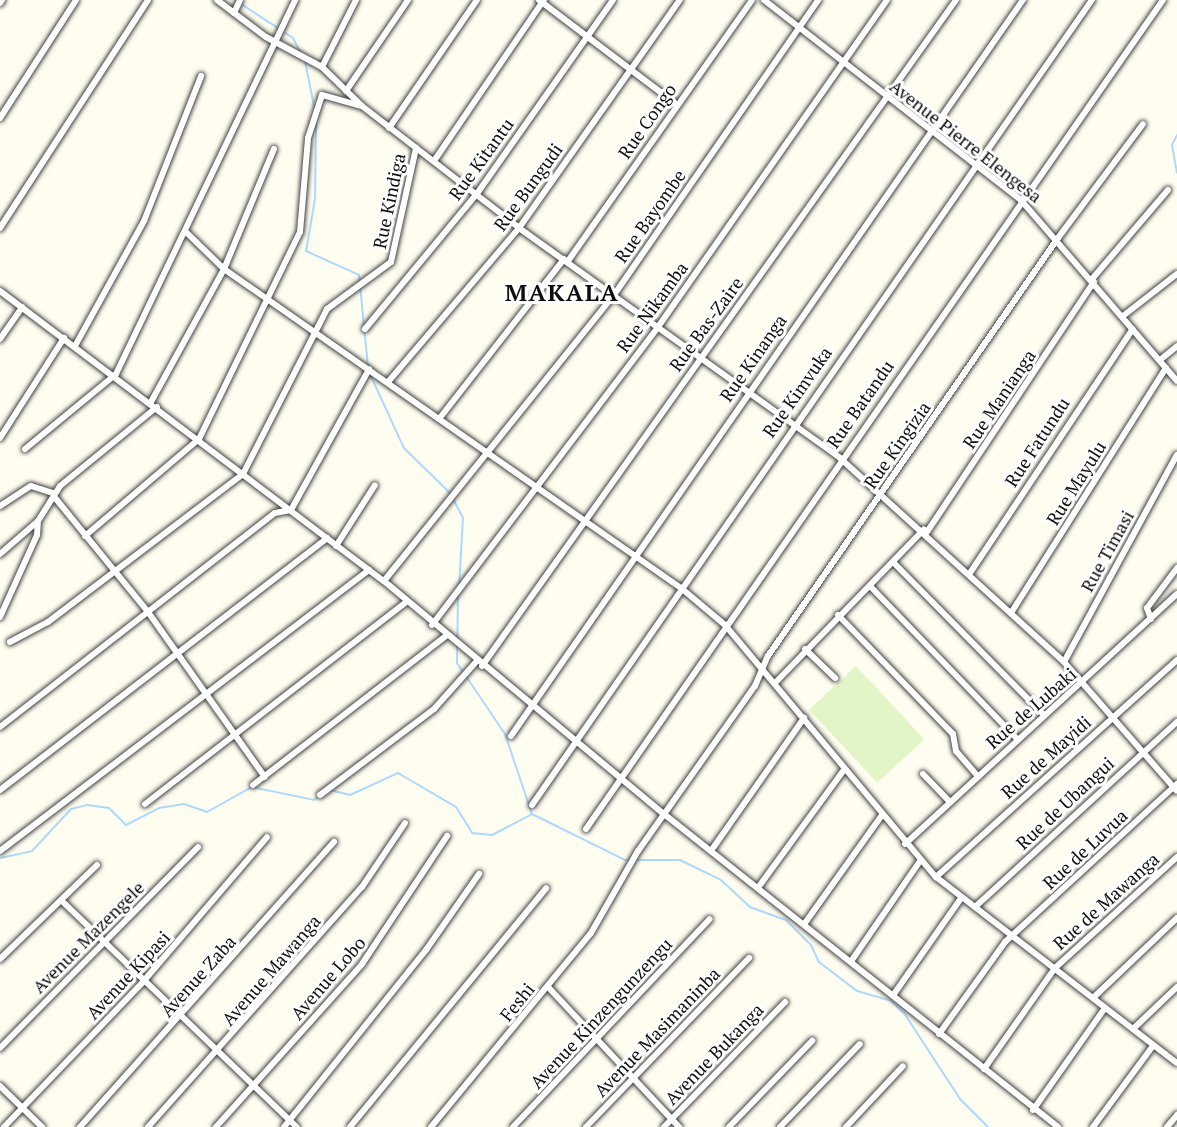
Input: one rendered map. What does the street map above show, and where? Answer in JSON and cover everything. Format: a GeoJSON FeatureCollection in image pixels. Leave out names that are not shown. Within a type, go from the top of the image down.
{"type":"FeatureCollection","features":[{"type":"Feature","properties":{"kind":"street"},"geometry":{"type":"LineString","coordinates":[[0,118],[76,0]]}},
{"type":"Feature","properties":{"kind":"street"},"geometry":{"type":"LineString","coordinates":[[0,228],[148,0]]}},
{"type":"Feature","properties":{"kind":"street"},"geometry":{"type":"LineString","coordinates":[[217,0],[273,41],[322,67],[362,106],[519,228],[840,458],[926,530],[1011,614],[1064,662],[1176,788]]}},
{"type":"Feature","properties":{"kind":"street"},"geometry":{"type":"LineString","coordinates":[[234,13],[240,0]]}},
{"type":"Feature","properties":{"kind":"street"},"geometry":{"type":"LineString","coordinates":[[25,448],[116,375],[187,233],[248,91],[295,0]]}},
{"type":"Feature","properties":{"kind":"street"},"geometry":{"type":"LineString","coordinates":[[322,67],[356,0]]}},
{"type":"Feature","properties":{"kind":"street"},"geometry":{"type":"LineString","coordinates":[[346,91],[408,0]]}},
{"type":"Feature","properties":{"kind":"street"},"geometry":{"type":"LineString","coordinates":[[389,128],[477,0]]}},
{"type":"Feature","properties":{"kind":"street","name":"Rue Kitantu"},"geometry":{"type":"LineString","coordinates":[[365,329],[476,195],[613,0]]}},
{"type":"Feature","properties":{"kind":"street","name":"Rue Bungudi"},"geometry":{"type":"LineString","coordinates":[[388,382],[519,228],[680,0]]}},
{"type":"Feature","properties":{"kind":"street","name":"Rue Congo"},"geometry":{"type":"LineString","coordinates":[[439,419],[566,260],[752,0]]}},
{"type":"Feature","properties":{"kind":"street","name":"Avenue Pierre Elengesa"},"geometry":{"type":"LineString","coordinates":[[764,0],[842,64],[1020,199],[1058,237],[1177,381]]}},
{"type":"Feature","properties":{"kind":"street","name":"Rue Bayombe"},"geometry":{"type":"LineString","coordinates":[[384,581],[614,295],[818,0]]}},
{"type":"Feature","properties":{"kind":"street","name":"Rue Nikamba"},"geometry":{"type":"LineString","coordinates":[[432,625],[535,486],[658,327],[887,0]]}},
{"type":"Feature","properties":{"kind":"street","name":"Rue Bas-Zaire"},"geometry":{"type":"LineString","coordinates":[[320,795],[434,710],[479,664],[956,0]]}},
{"type":"Feature","properties":{"kind":"street","name":"Rue Kinanga"},"geometry":{"type":"LineString","coordinates":[[511,736],[748,392],[1023,0]]}},
{"type":"Feature","properties":{"kind":"street","name":"Rue Kimvuka"},"geometry":{"type":"LineString","coordinates":[[532,805],[578,742],[792,424],[1092,0]]}},
{"type":"Feature","properties":{"kind":"street","name":"Rue Batandu"},"geometry":{"type":"LineString","coordinates":[[586,829],[1020,199],[1163,0]]}},
{"type":"Feature","properties":{"kind":"street"},"geometry":{"type":"LineString","coordinates":[[542,1],[676,105]]}},
{"type":"Feature","properties":{"kind":"street","name":"Rue Kindiga"},"geometry":{"type":"LineString","coordinates":[[434,161],[542,1]]}},
{"type":"Feature","properties":{"kind":"street"},"geometry":{"type":"LineString","coordinates":[[75,346],[144,221],[201,76]]}},
{"type":"Feature","properties":{"kind":"street"},"geometry":{"type":"LineString","coordinates":[[85,536],[199,440],[300,232],[308,138],[322,95],[362,106]]}},
{"type":"Feature","properties":{"kind":"street","name":"Rue Kingizia"},"geometry":{"type":"LineString","coordinates":[[664,814],[881,493],[1058,237],[1143,124]]}},
{"type":"Feature","properties":{"kind":"street","name":"Rue Kindiga"},"geometry":{"type":"LineString","coordinates":[[243,474],[318,334],[327,309],[391,262],[416,148]]}},
{"type":"Feature","properties":{"kind":"street"},"geometry":{"type":"LineString","coordinates":[[151,402],[224,269],[274,149]]}},
{"type":"Feature","properties":{"kind":"street","name":"Rue Manianga"},"geometry":{"type":"LineString","coordinates":[[775,683],[838,615],[926,530],[1093,280],[1168,190]]}},
{"type":"Feature","properties":{"kind":"street"},"geometry":{"type":"LineString","coordinates":[[187,233],[224,269],[267,300],[487,451],[634,558],[681,588],[725,625],[804,718],[905,844],[936,877],[1153,1046],[1176,1059]]}},
{"type":"Feature","properties":{"kind":"street"},"geometry":{"type":"LineString","coordinates":[[1123,316],[1177,274]]}},
{"type":"Feature","properties":{"kind":"street"},"geometry":{"type":"LineString","coordinates":[[0,291],[116,375],[384,581],[432,625],[664,814],[713,848],[760,885],[894,994],[939,1034],[1033,1110],[1058,1127]]}},
{"type":"Feature","properties":{"kind":"street"},"geometry":{"type":"LineString","coordinates":[[0,339],[22,307]]}},
{"type":"Feature","properties":{"kind":"street","name":"Rue Fatundu"},"geometry":{"type":"LineString","coordinates":[[970,573],[1133,329]]}},
{"type":"Feature","properties":{"kind":"street"},"geometry":{"type":"LineString","coordinates":[[0,438],[64,338]]}},
{"type":"Feature","properties":{"kind":"street"},"geometry":{"type":"LineString","coordinates":[[1160,360],[1177,346]]}},
{"type":"Feature","properties":{"kind":"street","name":"Rue Mayulu"},"geometry":{"type":"LineString","coordinates":[[1011,614],[1166,368]]}},
{"type":"Feature","properties":{"kind":"street"},"geometry":{"type":"LineString","coordinates":[[291,510],[369,369]]}},
{"type":"Feature","properties":{"kind":"street"},"geometry":{"type":"LineString","coordinates":[[0,554],[38,520],[55,497],[157,407]]}},
{"type":"Feature","properties":{"kind":"street","name":"Rue Timasi"},"geometry":{"type":"LineString","coordinates":[[1064,662],[1177,455]]}},
{"type":"Feature","properties":{"kind":"street"},"geometry":{"type":"LineString","coordinates":[[10,642],[48,622],[243,474]]}},
{"type":"Feature","properties":{"kind":"street"},"geometry":{"type":"LineString","coordinates":[[336,546],[375,485]]}},
{"type":"Feature","properties":{"kind":"street"},"geometry":{"type":"LineString","coordinates":[[0,506],[31,486],[55,497],[147,612],[238,734],[265,777]]}},
{"type":"Feature","properties":{"kind":"street"},"geometry":{"type":"LineString","coordinates":[[0,727],[278,511],[291,510]]}},
{"type":"Feature","properties":{"kind":"street"},"geometry":{"type":"LineString","coordinates":[[0,617],[37,535],[38,520]]}},
{"type":"Feature","properties":{"kind":"street"},"geometry":{"type":"LineString","coordinates":[[0,790],[327,538]]}},
{"type":"Feature","properties":{"kind":"street"},"geometry":{"type":"LineString","coordinates":[[893,562],[1043,714]]}},
{"type":"Feature","properties":{"kind":"street"},"geometry":{"type":"LineString","coordinates":[[1151,619],[1147,608],[1177,568]]}},
{"type":"Feature","properties":{"kind":"street"},"geometry":{"type":"LineString","coordinates":[[0,851],[369,570]]}},
{"type":"Feature","properties":{"kind":"street"},"geometry":{"type":"LineString","coordinates":[[870,586],[1017,739]]}},
{"type":"Feature","properties":{"kind":"street","name":"Rue de Lubaki"},"geometry":{"type":"LineString","coordinates":[[905,844],[1043,714],[1083,682],[1177,594]]}},
{"type":"Feature","properties":{"kind":"street"},"geometry":{"type":"LineString","coordinates":[[145,804],[406,602]]}},
{"type":"Feature","properties":{"kind":"street"},"geometry":{"type":"LineString","coordinates":[[838,615],[953,734],[956,751],[978,776]]}},
{"type":"Feature","properties":{"kind":"street"},"geometry":{"type":"LineString","coordinates":[[253,784],[446,636]]}},
{"type":"Feature","properties":{"kind":"street"},"geometry":{"type":"LineString","coordinates":[[805,649],[835,678]]}},
{"type":"Feature","properties":{"kind":"street","name":"Rue de Mayidi"},"geometry":{"type":"LineString","coordinates":[[936,877],[1177,660]]}},
{"type":"Feature","properties":{"kind":"street"},"geometry":{"type":"LineString","coordinates":[[713,848],[804,718]]}},
{"type":"Feature","properties":{"kind":"street","name":"Rue de Ubangui"},"geometry":{"type":"LineString","coordinates":[[975,907],[1177,722]]}},
{"type":"Feature","properties":{"kind":"street"},"geometry":{"type":"LineString","coordinates":[[760,885],[844,770]]}},
{"type":"Feature","properties":{"kind":"street"},"geometry":{"type":"LineString","coordinates":[[923,774],[950,802]]}},
{"type":"Feature","properties":{"kind":"street","name":"Rue de Luvua"},"geometry":{"type":"LineString","coordinates":[[939,1034],[1012,936],[1176,788]]}},
{"type":"Feature","properties":{"kind":"street","name":"Feshi"},"geometry":{"type":"LineString","coordinates":[[431,1127],[548,987],[617,889],[664,814]]}},
{"type":"Feature","properties":{"kind":"street"},"geometry":{"type":"LineString","coordinates":[[805,923],[882,815]]}},
{"type":"Feature","properties":{"kind":"street","name":"Avenue Mawanga"},"geometry":{"type":"LineString","coordinates":[[148,1127],[216,1054],[374,872],[405,823]]}},
{"type":"Feature","properties":{"kind":"street","name":"Avenue Lobo"},"geometry":{"type":"LineString","coordinates":[[216,1127],[368,956],[447,836]]}},
{"type":"Feature","properties":{"kind":"street","name":"Avenue Kipasi"},"geometry":{"type":"LineString","coordinates":[[4,1127],[142,983],[267,837]]}},
{"type":"Feature","properties":{"kind":"street","name":"Avenue Zaba"},"geometry":{"type":"LineString","coordinates":[[80,1127],[180,1019],[334,842]]}},
{"type":"Feature","properties":{"kind":"street","name":"Avenue Mazengele"},"geometry":{"type":"LineString","coordinates":[[0,1048],[198,847]]}},
{"type":"Feature","properties":{"kind":"street","name":"Rue de Mawanga"},"geometry":{"type":"LineString","coordinates":[[984,1069],[1055,968],[1177,857]]}},
{"type":"Feature","properties":{"kind":"street"},"geometry":{"type":"LineString","coordinates":[[852,960],[920,861]]}},
{"type":"Feature","properties":{"kind":"street"},"geometry":{"type":"LineString","coordinates":[[0,958],[64,903],[97,866]]}},
{"type":"Feature","properties":{"kind":"street"},"geometry":{"type":"LineString","coordinates":[[284,1127],[426,950],[479,874]]}},
{"type":"Feature","properties":{"kind":"street"},"geometry":{"type":"LineString","coordinates":[[350,1127],[546,888]]}},
{"type":"Feature","properties":{"kind":"street"},"geometry":{"type":"LineString","coordinates":[[894,994],[962,897]]}},
{"type":"Feature","properties":{"kind":"street"},"geometry":{"type":"LineString","coordinates":[[64,903],[142,983],[297,1127]]}},
{"type":"Feature","properties":{"kind":"street"},"geometry":{"type":"LineString","coordinates":[[1093,998],[1177,918]]}},
{"type":"Feature","properties":{"kind":"street","name":"Avenue Kinzengunzengu"},"geometry":{"type":"LineString","coordinates":[[513,1127],[600,1039],[710,919]]}},
{"type":"Feature","properties":{"kind":"street","name":"Avenue Masimaninba"},"geometry":{"type":"LineString","coordinates":[[586,1127],[749,958]]}},
{"type":"Feature","properties":{"kind":"street"},"geometry":{"type":"LineString","coordinates":[[548,987],[600,1039],[679,1127]]}},
{"type":"Feature","properties":{"kind":"street"},"geometry":{"type":"LineString","coordinates":[[1133,1029],[1177,987]]}},
{"type":"Feature","properties":{"kind":"street","name":"Avenue Bukanga"},"geometry":{"type":"LineString","coordinates":[[663,1127],[785,1002]]}},
{"type":"Feature","properties":{"kind":"street"},"geometry":{"type":"LineString","coordinates":[[1033,1110],[1105,1008]]}},
{"type":"Feature","properties":{"kind":"street"},"geometry":{"type":"LineString","coordinates":[[729,1127],[812,1041]]}},
{"type":"Feature","properties":{"kind":"street"},"geometry":{"type":"LineString","coordinates":[[780,1127],[860,1044]]}},
{"type":"Feature","properties":{"kind":"street"},"geometry":{"type":"LineString","coordinates":[[1093,1127],[1153,1046]]}},
{"type":"Feature","properties":{"kind":"street"},"geometry":{"type":"LineString","coordinates":[[846,1127],[903,1066]]}},
{"type":"Feature","properties":{"kind":"street"},"geometry":{"type":"LineString","coordinates":[[0,1086],[42,1127]]}},
{"type":"Feature","properties":{"kind":"street"},"geometry":{"type":"LineString","coordinates":[[1167,1127],[1177,1115]]}},
{"type":"Feature","properties":{"kind":"green space"},"geometry":{"type":"Polygon","coordinates":[[[856,666],[924,739],[877,783],[809,710],[856,666]]]}},
{"type":"Feature","properties":{"kind":"waterway"},"geometry":{"type":"LineString","coordinates":[[235,0],[293,38],[301,53]]}},
{"type":"Feature","properties":{"kind":"waterway"},"geometry":{"type":"LineString","coordinates":[[305,61],[315,111]]}},
{"type":"Feature","properties":{"kind":"waterway"},"geometry":{"type":"LineString","coordinates":[[316,122],[315,199],[306,251],[359,275],[368,366]]}},
{"type":"Feature","properties":{"kind":"waterway"},"geometry":{"type":"LineString","coordinates":[[1177,135],[1172,145],[1177,173]]}},
{"type":"Feature","properties":{"kind":"waterway"},"geometry":{"type":"LineString","coordinates":[[369,372],[404,448],[451,494]]}},
{"type":"Feature","properties":{"kind":"waterway"},"geometry":{"type":"LineString","coordinates":[[453,499],[463,518],[459,587]]}},
{"type":"Feature","properties":{"kind":"waterway"},"geometry":{"type":"LineString","coordinates":[[458,592],[457,663],[505,734],[532,814],[625,860],[680,860],[721,880],[750,907],[786,920],[811,945],[819,962],[857,991],[891,1001],[904,1013],[960,1099],[988,1127]]}},
{"type":"Feature","properties":{"kind":"waterway"},"geometry":{"type":"LineString","coordinates":[[330,790],[350,795],[398,773],[456,807],[472,833],[492,835],[532,814]]}},
{"type":"Feature","properties":{"kind":"waterway"},"geometry":{"type":"LineString","coordinates":[[0,858],[32,851],[71,809],[87,805],[109,808],[126,825],[159,808],[184,804],[207,812],[252,787],[314,800],[320,796]]}},
{"type":"Feature","properties":{"kind":"district","name":"MAKALA"},"geometry":{"type":"Point","coordinates":[562,293]}}]}
